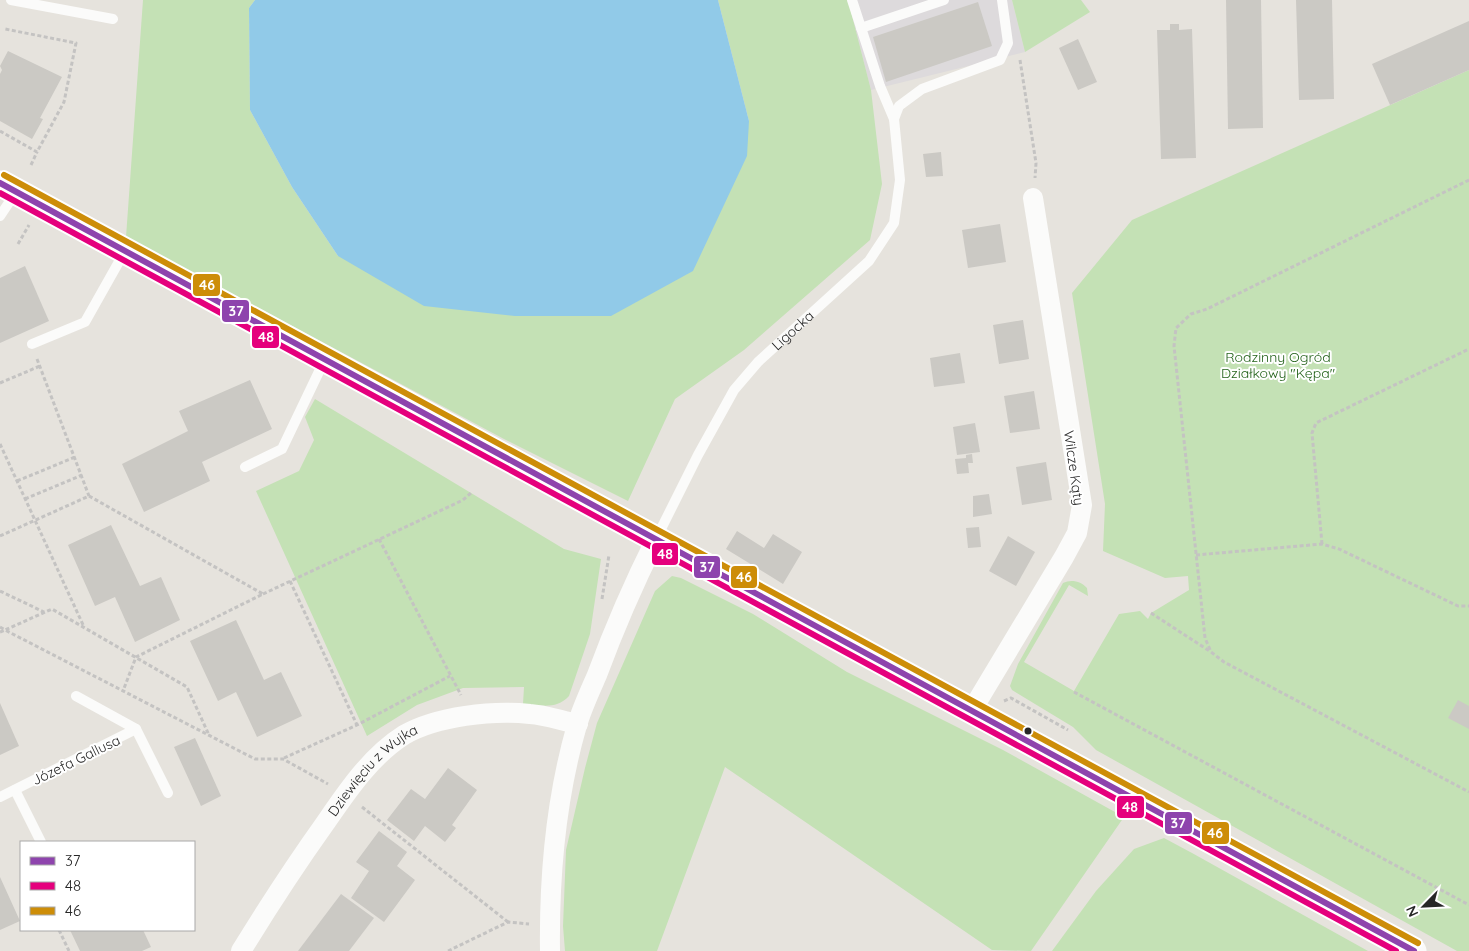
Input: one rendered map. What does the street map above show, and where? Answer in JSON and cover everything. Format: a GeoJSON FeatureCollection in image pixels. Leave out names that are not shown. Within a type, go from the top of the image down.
{"type":"FeatureCollection","features":[{"type":"Feature","properties":{"kind":"street"},"geometry":{"type":"LineString","coordinates":[[8,187],[1414,951]]}},
{"type":"Feature","properties":{"kind":"street","name":"Wilcze Kąty"},"geometry":{"type":"LineString","coordinates":[[972,710],[1064,558],[1077,533],[1082,505],[1033,198]]}},
{"type":"Feature","properties":{"kind":"street"},"geometry":{"type":"LineString","coordinates":[[550,951],[550,909],[554,842],[563,788],[578,724],[613,633],[656,539]]}},
{"type":"Feature","properties":{"kind":"street","name":"Dziewięciu z Wujka"},"geometry":{"type":"LineString","coordinates":[[241,951],[282,883],[346,794],[375,758],[405,735],[427,726],[471,714],[529,714],[578,724]]}},
{"type":"Feature","properties":{"kind":"lane"},"geometry":{"type":"LineString","coordinates":[[11,0],[44,3],[114,18]]}},
{"type":"Feature","properties":{"kind":"lane","name":"Ligocka"},"geometry":{"type":"LineString","coordinates":[[656,539],[698,455],[734,390],[758,362],[869,261],[894,223],[900,180],[894,118],[880,86],[852,0]]}},
{"type":"Feature","properties":{"kind":"lane"},"geometry":{"type":"LineString","coordinates":[[861,28],[944,0]]}},
{"type":"Feature","properties":{"kind":"lane"},"geometry":{"type":"LineString","coordinates":[[894,118],[899,106],[922,89],[1000,60],[1008,43],[1002,0]]}},
{"type":"Feature","properties":{"kind":"lane"},"geometry":{"type":"LineString","coordinates":[[0,216],[8,187]]}},
{"type":"Feature","properties":{"kind":"lane"},"geometry":{"type":"LineString","coordinates":[[32,344],[85,322],[125,250]]}},
{"type":"Feature","properties":{"kind":"lane"},"geometry":{"type":"LineString","coordinates":[[245,467],[282,449],[325,358]]}},
{"type":"Feature","properties":{"kind":"lane"},"geometry":{"type":"LineString","coordinates":[[76,696],[136,730],[168,793]]}},
{"type":"Feature","properties":{"kind":"lane","name":"Józefa Gallusa"},"geometry":{"type":"LineString","coordinates":[[0,797],[136,730]]}},
{"type":"Feature","properties":{"kind":"lane","name":"Józefa Gallusa"},"geometry":{"type":"LineString","coordinates":[[15,790],[40,841]]}},
{"type":"Feature","properties":{"kind":"path"},"geometry":{"type":"LineString","coordinates":[[6,30],[76,43],[64,102],[31,165]]}},
{"type":"Feature","properties":{"kind":"path"},"geometry":{"type":"LineString","coordinates":[[1008,43],[1018,51],[1036,163],[1033,198]]}},
{"type":"Feature","properties":{"kind":"path"},"geometry":{"type":"LineString","coordinates":[[0,130],[37,152]]}},
{"type":"Feature","properties":{"kind":"path"},"geometry":{"type":"LineString","coordinates":[[1212,653],[1205,638],[1174,346],[1176,328],[1191,314],[1207,309],[1469,180]]}},
{"type":"Feature","properties":{"kind":"path"},"geometry":{"type":"LineString","coordinates":[[18,244],[30,223]]}},
{"type":"Feature","properties":{"kind":"path"},"geometry":{"type":"LineString","coordinates":[[32,344],[89,496],[263,594]]}},
{"type":"Feature","properties":{"kind":"path"},"geometry":{"type":"LineString","coordinates":[[1322,544],[1312,432],[1316,423],[1469,349]]}},
{"type":"Feature","properties":{"kind":"path"},"geometry":{"type":"LineString","coordinates":[[0,383],[40,366]]}},
{"type":"Feature","properties":{"kind":"path"},"geometry":{"type":"LineString","coordinates":[[0,444],[84,627]]}},
{"type":"Feature","properties":{"kind":"path"},"geometry":{"type":"LineString","coordinates":[[18,482],[75,457]]}},
{"type":"Feature","properties":{"kind":"path"},"geometry":{"type":"LineString","coordinates":[[25,499],[82,475]]}},
{"type":"Feature","properties":{"kind":"path"},"geometry":{"type":"LineString","coordinates":[[123,691],[136,656],[462,500],[472,492]]}},
{"type":"Feature","properties":{"kind":"path"},"geometry":{"type":"LineString","coordinates":[[0,536],[89,496]]}},
{"type":"Feature","properties":{"kind":"path"},"geometry":{"type":"LineString","coordinates":[[379,539],[471,714]]}},
{"type":"Feature","properties":{"kind":"path"},"geometry":{"type":"LineString","coordinates":[[1196,555],[1322,544],[1339,548],[1458,606],[1469,606]]}},
{"type":"Feature","properties":{"kind":"path"},"geometry":{"type":"LineString","coordinates":[[290,581],[357,725]]}},
{"type":"Feature","properties":{"kind":"path"},"geometry":{"type":"LineString","coordinates":[[0,591],[45,612]]}},
{"type":"Feature","properties":{"kind":"path"},"geometry":{"type":"LineString","coordinates":[[0,632],[52,609],[136,656],[186,687],[209,735]]}},
{"type":"Feature","properties":{"kind":"path"},"geometry":{"type":"LineString","coordinates":[[1151,613],[1224,662],[1469,792]]}},
{"type":"Feature","properties":{"kind":"path"},"geometry":{"type":"LineString","coordinates":[[0,627],[256,759],[283,759],[357,725],[450,676]]}},
{"type":"Feature","properties":{"kind":"path"},"geometry":{"type":"LineString","coordinates":[[1074,692],[1469,905]]}},
{"type":"Feature","properties":{"kind":"path"},"geometry":{"type":"LineString","coordinates":[[283,759],[346,794],[508,922]]}},
{"type":"Feature","properties":{"kind":"path"},"geometry":{"type":"LineString","coordinates":[[448,951],[508,922],[533,924]]}},
{"type":"Feature","properties":{"kind":"path"},"geometry":{"type":"LineString","coordinates":[[59,931],[69,951]]}},
{"type":"Feature","properties":{"kind":"shaded area"},"geometry":{"type":"Polygon","coordinates":[[[848,0],[1012,0],[1025,52],[871,90],[848,0]]]}},
{"type":"Feature","properties":{"kind":"green space"},"geometry":{"type":"Polygon","coordinates":[[[143,0],[255,0],[249,8],[250,110],[292,187],[338,256],[749,121],[718,0],[848,0],[871,90],[882,184],[870,240],[744,350],[675,399],[628,501],[504,439],[126,237],[143,0]]]}},
{"type":"Feature","properties":{"kind":"green space"},"geometry":{"type":"Polygon","coordinates":[[[1012,0],[1081,0],[1090,12],[1025,52],[1012,0]]]}},
{"type":"Feature","properties":{"kind":"green space","name":"Rodzinny Ogród Działkowy \"Kępa\""},"geometry":{"type":"Polygon","coordinates":[[[1469,70],[1469,951],[1457,951],[1096,750],[1073,727],[1012,690],[1010,686],[1018,664],[1063,583],[1079,582],[1087,588],[1088,596],[1069,585],[1024,662],[1074,691],[1119,614],[1140,611],[1148,619],[1151,613],[1189,590],[1188,576],[1165,578],[1103,551],[1105,504],[1072,293],[1132,220],[1469,70]]]}},
{"type":"Feature","properties":{"kind":"green space"},"geometry":{"type":"Polygon","coordinates":[[[315,399],[564,549],[601,559],[590,634],[569,696],[559,703],[548,706],[523,704],[524,687],[463,688],[417,705],[367,736],[256,491],[299,471],[314,440],[305,417],[315,399]]]}},
{"type":"Feature","properties":{"kind":"green space"},"geometry":{"type":"Polygon","coordinates":[[[672,576],[681,578],[753,614],[847,672],[1003,750],[1124,817],[1031,951],[992,950],[725,767],[657,951],[565,951],[563,926],[566,850],[597,723],[655,591],[672,576]]]}},
{"type":"Feature","properties":{"kind":"green space"},"geometry":{"type":"Polygon","coordinates":[[[1164,838],[1368,951],[1052,951],[1096,891],[1134,849],[1164,838]]]}},
{"type":"Feature","properties":{"kind":"water"},"geometry":{"type":"Polygon","coordinates":[[[255,0],[718,0],[749,121],[747,156],[693,271],[611,316],[515,316],[424,306],[338,256],[292,187],[250,110],[249,8],[255,0]]]}},
{"type":"Feature","properties":{"kind":"building"},"geometry":{"type":"Polygon","coordinates":[[[1226,0],[1261,0],[1263,128],[1228,129],[1226,0]]]}},
{"type":"Feature","properties":{"kind":"building"},"geometry":{"type":"Polygon","coordinates":[[[1296,0],[1332,0],[1334,99],[1299,100],[1296,0]]]}},
{"type":"Feature","properties":{"kind":"building"},"geometry":{"type":"Polygon","coordinates":[[[978,2],[992,46],[886,82],[873,37],[978,2]]]}},
{"type":"Feature","properties":{"kind":"building"},"geometry":{"type":"Polygon","coordinates":[[[1469,21],[1469,70],[1390,105],[1372,64],[1469,21]]]}},
{"type":"Feature","properties":{"kind":"building"},"geometry":{"type":"Polygon","coordinates":[[[1170,24],[1179,24],[1179,30],[1192,29],[1196,158],[1161,159],[1157,30],[1170,30],[1170,24]]]}},
{"type":"Feature","properties":{"kind":"building"},"geometry":{"type":"Polygon","coordinates":[[[1078,39],[1097,82],[1078,90],[1059,48],[1078,39]]]}},
{"type":"Feature","properties":{"kind":"building"},"geometry":{"type":"Polygon","coordinates":[[[8,51],[62,77],[40,118],[43,119],[32,139],[0,121],[0,74],[2,70],[0,66],[8,51]]]}},
{"type":"Feature","properties":{"kind":"building"},"geometry":{"type":"Polygon","coordinates":[[[941,152],[943,176],[926,177],[923,154],[941,152]]]}},
{"type":"Feature","properties":{"kind":"building"},"geometry":{"type":"Polygon","coordinates":[[[1000,224],[1006,262],[968,268],[962,230],[1000,224]]]}},
{"type":"Feature","properties":{"kind":"building"},"geometry":{"type":"Polygon","coordinates":[[[25,266],[49,321],[0,343],[0,278],[25,266]]]}},
{"type":"Feature","properties":{"kind":"building"},"geometry":{"type":"Polygon","coordinates":[[[1023,320],[1029,359],[999,364],[993,325],[1023,320]]]}},
{"type":"Feature","properties":{"kind":"building"},"geometry":{"type":"Polygon","coordinates":[[[960,353],[965,383],[934,387],[930,358],[960,353]]]}},
{"type":"Feature","properties":{"kind":"building"},"geometry":{"type":"Polygon","coordinates":[[[250,380],[272,429],[202,462],[210,481],[144,512],[122,464],[188,431],[179,411],[250,380]]]}},
{"type":"Feature","properties":{"kind":"building"},"geometry":{"type":"Polygon","coordinates":[[[1034,391],[1040,429],[1010,433],[1004,396],[1034,391]]]}},
{"type":"Feature","properties":{"kind":"building"},"geometry":{"type":"Polygon","coordinates":[[[975,423],[980,452],[957,455],[953,427],[975,423]]]}},
{"type":"Feature","properties":{"kind":"building"},"geometry":{"type":"Polygon","coordinates":[[[972,454],[973,463],[968,463],[969,473],[957,474],[955,459],[966,458],[966,455],[972,454]]]}},
{"type":"Feature","properties":{"kind":"building"},"geometry":{"type":"Polygon","coordinates":[[[1046,462],[1052,500],[1022,505],[1016,467],[1046,462]]]}},
{"type":"Feature","properties":{"kind":"building"},"geometry":{"type":"Polygon","coordinates":[[[989,494],[992,514],[973,517],[973,496],[989,494]]]}},
{"type":"Feature","properties":{"kind":"building"},"geometry":{"type":"Polygon","coordinates":[[[111,525],[140,586],[161,577],[180,620],[135,642],[115,597],[95,606],[68,545],[111,525]]]}},
{"type":"Feature","properties":{"kind":"building"},"geometry":{"type":"Polygon","coordinates":[[[979,527],[981,547],[968,548],[966,528],[979,527]]]}},
{"type":"Feature","properties":{"kind":"building"},"geometry":{"type":"Polygon","coordinates":[[[737,531],[764,548],[773,534],[802,552],[783,584],[726,549],[737,531]]]}},
{"type":"Feature","properties":{"kind":"building"},"geometry":{"type":"Polygon","coordinates":[[[1008,536],[1035,552],[1016,586],[989,571],[1008,536]]]}},
{"type":"Feature","properties":{"kind":"building"},"geometry":{"type":"Polygon","coordinates":[[[236,620],[264,680],[281,672],[302,716],[257,737],[236,692],[218,701],[190,641],[236,620]]]}},
{"type":"Feature","properties":{"kind":"building"},"geometry":{"type":"Polygon","coordinates":[[[1458,700],[1469,706],[1469,729],[1448,718],[1458,700]]]}},
{"type":"Feature","properties":{"kind":"building"},"geometry":{"type":"Polygon","coordinates":[[[0,703],[19,746],[0,755],[0,703]]]}},
{"type":"Feature","properties":{"kind":"building"},"geometry":{"type":"Polygon","coordinates":[[[195,738],[221,796],[201,806],[174,747],[195,738]]]}},
{"type":"Feature","properties":{"kind":"building"},"geometry":{"type":"Polygon","coordinates":[[[448,768],[477,790],[452,825],[456,828],[445,842],[425,826],[414,841],[387,820],[411,789],[425,799],[448,768]]]}},
{"type":"Feature","properties":{"kind":"building"},"geometry":{"type":"Polygon","coordinates":[[[379,831],[407,852],[397,866],[415,880],[384,922],[351,898],[369,871],[356,862],[379,831]]]}},
{"type":"Feature","properties":{"kind":"building"},"geometry":{"type":"Polygon","coordinates":[[[0,877],[20,921],[0,930],[0,877]]]}},
{"type":"Feature","properties":{"kind":"building"},"geometry":{"type":"Polygon","coordinates":[[[341,894],[374,918],[349,951],[298,951],[341,894]]]}},
{"type":"Feature","properties":{"kind":"building"},"geometry":{"type":"Polygon","coordinates":[[[70,931],[143,931],[151,947],[142,951],[80,951],[70,931]]]}},
{"type":"Feature","properties":{"kind":"transit line","name":"46"},"geometry":{"type":"LineString","coordinates":[[4,175],[1418,943]]}},
{"type":"Feature","properties":{"kind":"transit line","name":"37"},"geometry":{"type":"LineString","coordinates":[[0,183],[1414,951]]}},
{"type":"Feature","properties":{"kind":"transit line","name":"48"},"geometry":{"type":"LineString","coordinates":[[0,193],[1396,951]]}}]}
